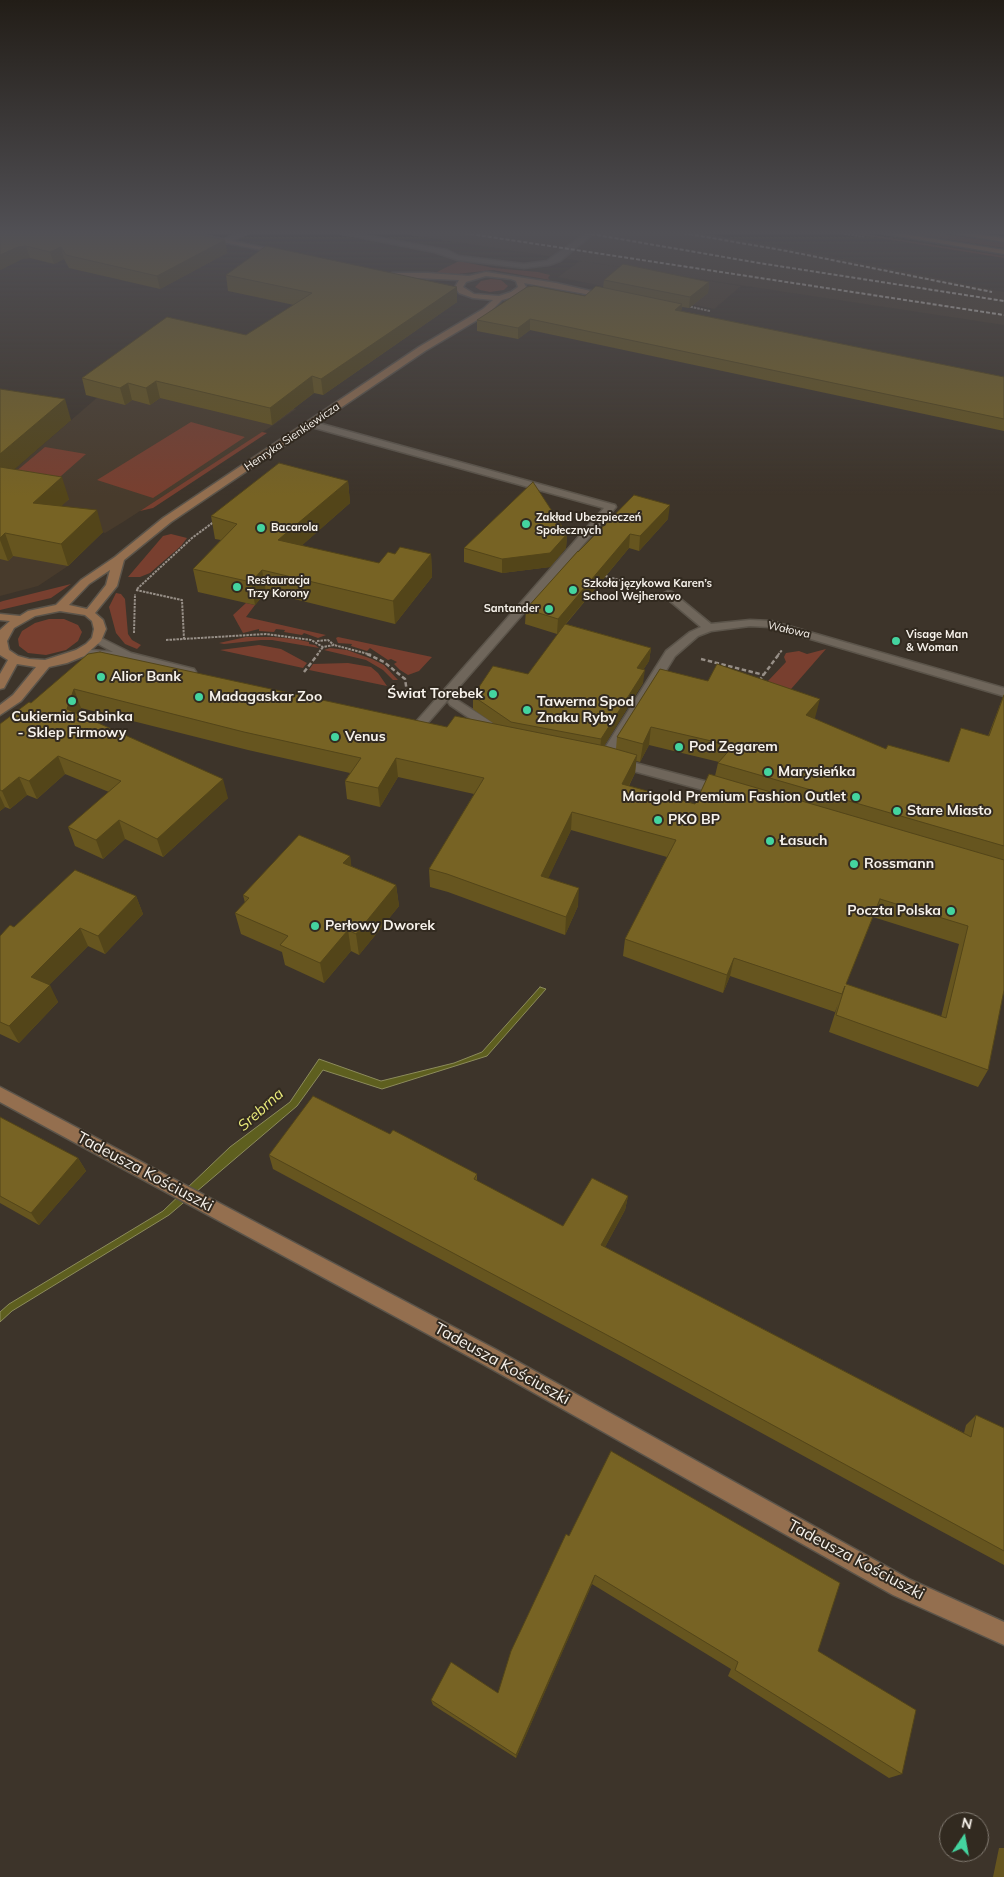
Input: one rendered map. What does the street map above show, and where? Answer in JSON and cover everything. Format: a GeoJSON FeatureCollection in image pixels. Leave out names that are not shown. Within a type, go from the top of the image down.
{"type":"FeatureCollection","features":[{"type":"Feature","properties":{"kind":"street","name":"Henryka Sienkiewicza"},"geometry":{"type":"LineString","coordinates":[[60,608],[85,582],[119,560],[167,520],[467,321]]}},
{"type":"Feature","properties":{"kind":"street"},"geometry":{"type":"LineString","coordinates":[[311,424],[611,506],[416,722],[439,726]]}},
{"type":"Feature","properties":{"kind":"street"},"geometry":{"type":"LineString","coordinates":[[89,613],[111,586],[119,560]]}},
{"type":"Feature","properties":{"kind":"street"},"geometry":{"type":"LineString","coordinates":[[668,594],[709,628]]}},
{"type":"Feature","properties":{"kind":"street"},"geometry":{"type":"LineString","coordinates":[[60,608],[76,609],[89,613],[97,620],[100,629],[97,639],[80,653],[63,660],[45,664],[14,660],[4,652],[1,641],[4,634],[10,626],[20,619],[39,611],[60,608]]}},
{"type":"Feature","properties":{"kind":"street"},"geometry":{"type":"LineString","coordinates":[[0,617],[20,619]]}},
{"type":"Feature","properties":{"kind":"street","name":"Wałowa"},"geometry":{"type":"LineString","coordinates":[[733,794],[599,758],[672,652],[694,634],[709,628],[750,623],[771,624],[1004,692]]}},
{"type":"Feature","properties":{"kind":"street"},"geometry":{"type":"LineString","coordinates":[[97,639],[132,657]]}},
{"type":"Feature","properties":{"kind":"street"},"geometry":{"type":"LineString","coordinates":[[80,653],[132,657],[200,674]]}},
{"type":"Feature","properties":{"kind":"street"},"geometry":{"type":"LineString","coordinates":[[0,685],[14,660]]}},
{"type":"Feature","properties":{"kind":"street"},"geometry":{"type":"LineString","coordinates":[[0,711],[18,698],[45,664]]}},
{"type":"Feature","properties":{"kind":"street"},"geometry":{"type":"LineString","coordinates":[[454,702],[511,741],[475,734]]}},
{"type":"Feature","properties":{"kind":"street","name":"Tadeusza Kościuszki"},"geometry":{"type":"LineString","coordinates":[[0,1094],[488,1356],[901,1587],[1004,1634]]}},
{"type":"Feature","properties":{"kind":"path"},"geometry":{"type":"LineString","coordinates":[[134,636],[136,590],[192,538],[216,521]]}},
{"type":"Feature","properties":{"kind":"path"},"geometry":{"type":"LineString","coordinates":[[597,574],[668,594]]}},
{"type":"Feature","properties":{"kind":"path"},"geometry":{"type":"LineString","coordinates":[[136,590],[182,600],[184,639]]}},
{"type":"Feature","properties":{"kind":"path"},"geometry":{"type":"LineString","coordinates":[[755,686],[795,630]]}},
{"type":"Feature","properties":{"kind":"path"},"geometry":{"type":"LineString","coordinates":[[158,641],[266,634],[301,637],[316,641],[328,640],[334,645]]}},
{"type":"Feature","properties":{"kind":"path"},"geometry":{"type":"LineString","coordinates":[[316,641],[323,646],[334,645],[364,652],[384,662],[405,678],[407,692]]}},
{"type":"Feature","properties":{"kind":"path"},"geometry":{"type":"LineString","coordinates":[[304,672],[323,646]]}},
{"type":"Feature","properties":{"kind":"path"},"geometry":{"type":"LineString","coordinates":[[672,652],[764,675]]}},
{"type":"Feature","properties":{"kind":"shaded area"},"geometry":{"type":"Polygon","coordinates":[[[975,321],[1004,321],[1004,325],[975,321]]]}},
{"type":"Feature","properties":{"kind":"shaded area"},"geometry":{"type":"Polygon","coordinates":[[[130,369],[296,409],[123,522],[105,533],[102,532],[68,566],[38,586],[0,596],[0,482],[130,369]]]}},
{"type":"Feature","properties":{"kind":"shaded area"},"geometry":{"type":"Polygon","coordinates":[[[191,422],[245,437],[153,498],[97,480],[191,422]]]}},
{"type":"Feature","properties":{"kind":"shaded area"},"geometry":{"type":"Polygon","coordinates":[[[262,432],[267,433],[153,508],[140,511],[262,432]]]}},
{"type":"Feature","properties":{"kind":"shaded area"},"geometry":{"type":"Polygon","coordinates":[[[45,447],[86,454],[44,491],[1,484],[45,447]]]}},
{"type":"Feature","properties":{"kind":"shaded area"},"geometry":{"type":"Polygon","coordinates":[[[171,534],[187,538],[181,546],[150,573],[140,577],[128,577],[163,536],[171,534]]]}},
{"type":"Feature","properties":{"kind":"shaded area"},"geometry":{"type":"Polygon","coordinates":[[[71,584],[51,598],[0,610],[0,602],[71,584]]]}},
{"type":"Feature","properties":{"kind":"shaded area"},"geometry":{"type":"Polygon","coordinates":[[[116,593],[121,594],[125,599],[128,634],[132,640],[141,645],[137,649],[125,644],[116,633],[109,607],[116,593]]]}},
{"type":"Feature","properties":{"kind":"shaded area"},"geometry":{"type":"Polygon","coordinates":[[[246,603],[255,605],[246,617],[326,635],[318,638],[304,633],[302,635],[276,629],[274,632],[259,631],[259,629],[243,633],[233,615],[246,603]]]}},
{"type":"Feature","properties":{"kind":"shaded area"},"geometry":{"type":"Polygon","coordinates":[[[49,619],[64,619],[78,625],[82,632],[78,641],[66,650],[46,655],[28,653],[19,646],[18,639],[22,631],[35,623],[49,619]]]}},
{"type":"Feature","properties":{"kind":"shaded area"},"geometry":{"type":"Polygon","coordinates":[[[246,637],[295,639],[309,642],[309,644],[319,648],[272,640],[219,643],[246,637]]]}},
{"type":"Feature","properties":{"kind":"shaded area"},"geometry":{"type":"Polygon","coordinates":[[[336,638],[432,657],[419,671],[408,675],[394,664],[397,662],[391,659],[388,660],[370,648],[367,651],[351,646],[352,644],[338,643],[336,638]]]}},
{"type":"Feature","properties":{"kind":"shaded area"},"geometry":{"type":"Polygon","coordinates":[[[259,645],[281,649],[307,663],[303,668],[220,650],[259,645]]]}},
{"type":"Feature","properties":{"kind":"shaded area"},"geometry":{"type":"Polygon","coordinates":[[[330,648],[347,650],[372,659],[384,665],[398,680],[393,680],[383,670],[366,660],[324,650],[330,648]]]}},
{"type":"Feature","properties":{"kind":"shaded area"},"geometry":{"type":"Polygon","coordinates":[[[826,649],[778,704],[768,681],[786,662],[784,657],[786,653],[799,651],[807,654],[826,649]]]}},
{"type":"Feature","properties":{"kind":"shaded area"},"geometry":{"type":"Polygon","coordinates":[[[348,663],[371,667],[387,686],[309,670],[313,664],[348,663]]]}},
{"type":"Feature","properties":{"kind":"shaded area"},"geometry":{"type":"Polygon","coordinates":[[[540,987],[546,989],[487,1056],[382,1089],[323,1070],[297,1106],[169,1215],[12,1311],[0,1322],[0,1312],[9,1304],[163,1211],[230,1147],[290,1102],[319,1059],[381,1081],[454,1063],[482,1052],[540,987]]]}},
{"type":"Feature","properties":{"kind":"building"},"geometry":{"type":"Polygon","coordinates":[[[162,321],[183,321],[246,335],[269,321],[407,321],[321,379],[312,376],[270,408],[156,381],[146,388],[128,383],[120,388],[82,378],[162,321]]]}},
{"type":"Feature","properties":{"kind":"building"},"geometry":{"type":"Polygon","coordinates":[[[480,321],[528,321],[518,328],[480,321]]]}},
{"type":"Feature","properties":{"kind":"building"},"geometry":{"type":"Polygon","coordinates":[[[538,321],[727,321],[1004,377],[1004,419],[538,321]]]}},
{"type":"Feature","properties":{"kind":"building"},"geometry":{"type":"Polygon","coordinates":[[[0,389],[65,399],[0,454],[0,389]]]}},
{"type":"Feature","properties":{"kind":"building"},"geometry":{"type":"Polygon","coordinates":[[[279,463],[348,481],[278,540],[379,563],[388,552],[395,554],[400,547],[431,554],[393,601],[262,570],[251,582],[193,569],[237,524],[211,516],[279,463]]]}},
{"type":"Feature","properties":{"kind":"building"},"geometry":{"type":"Polygon","coordinates":[[[0,467],[62,477],[33,503],[97,510],[61,544],[5,533],[0,538],[0,467]]]}},
{"type":"Feature","properties":{"kind":"building"},"geometry":{"type":"Polygon","coordinates":[[[533,482],[567,534],[550,553],[502,559],[464,548],[533,482]]]}},
{"type":"Feature","properties":{"kind":"building"},"geometry":{"type":"Polygon","coordinates":[[[634,495],[670,505],[640,536],[630,534],[558,619],[526,609],[578,551],[634,495]]]}},
{"type":"Feature","properties":{"kind":"building"},"geometry":{"type":"Polygon","coordinates":[[[565,624],[651,648],[637,668],[645,670],[601,739],[511,722],[473,696],[493,666],[528,674],[565,624]]]}},
{"type":"Feature","properties":{"kind":"building"},"geometry":{"type":"Polygon","coordinates":[[[100,652],[447,727],[455,716],[605,746],[637,755],[622,784],[695,804],[709,774],[1004,860],[1004,990],[988,1070],[836,1015],[845,986],[842,994],[734,958],[727,975],[625,939],[676,840],[572,812],[541,876],[579,888],[566,917],[429,869],[484,778],[396,758],[378,788],[345,781],[361,758],[244,732],[74,689],[67,709],[223,779],[157,839],[119,820],[96,840],[68,827],[121,781],[58,756],[29,781],[19,777],[2,791],[0,790],[0,724],[29,702],[31,703],[88,654],[100,652]],[[880,899],[846,984],[946,1018],[968,926],[880,899]]]}},
{"type":"Feature","properties":{"kind":"building"},"geometry":{"type":"Polygon","coordinates":[[[717,664],[820,699],[806,715],[886,749],[888,745],[949,762],[961,728],[989,736],[1004,695],[1004,846],[718,763],[733,746],[651,727],[643,744],[617,737],[660,669],[708,681],[717,664]]]}},
{"type":"Feature","properties":{"kind":"building","name":"Perłowy Dworek"},"geometry":{"type":"Polygon","coordinates":[[[299,835],[350,856],[343,863],[396,885],[356,934],[348,930],[320,963],[280,945],[288,936],[235,913],[249,898],[243,895],[299,835]]]}},
{"type":"Feature","properties":{"kind":"building"},"geometry":{"type":"Polygon","coordinates":[[[75,870],[136,896],[98,936],[80,928],[31,977],[50,985],[9,1026],[0,1022],[0,936],[10,925],[14,927],[75,870]]]}},
{"type":"Feature","properties":{"kind":"building"},"geometry":{"type":"Polygon","coordinates":[[[313,1096],[390,1134],[393,1130],[477,1174],[474,1179],[563,1226],[592,1178],[628,1196],[601,1245],[971,1437],[976,1415],[1004,1428],[1004,1551],[622,1343],[269,1155],[313,1096]]]}},
{"type":"Feature","properties":{"kind":"building"},"geometry":{"type":"Polygon","coordinates":[[[0,1117],[78,1158],[31,1213],[0,1196],[0,1117]]]}},
{"type":"Feature","properties":{"kind":"building"},"geometry":{"type":"Polygon","coordinates":[[[611,1451],[840,1583],[818,1651],[916,1710],[902,1774],[735,1670],[738,1662],[595,1575],[516,1755],[431,1700],[451,1662],[498,1693],[511,1651],[566,1534],[569,1536],[611,1451]]]}},
{"type":"Feature","properties":{"kind":"place","name":"Zakład Ubezpieczeń Społecznych"},"geometry":{"type":"Point","coordinates":[526,524]}},
{"type":"Feature","properties":{"kind":"place","name":"Bacarola"},"geometry":{"type":"Point","coordinates":[261,528]}},
{"type":"Feature","properties":{"kind":"place","name":"Restauracja Trzy Korony"},"geometry":{"type":"Point","coordinates":[237,587]}},
{"type":"Feature","properties":{"kind":"place","name":"Szkoła językowa Karen’s School Wejherowo"},"geometry":{"type":"Point","coordinates":[573,590]}},
{"type":"Feature","properties":{"kind":"place","name":"Santander"},"geometry":{"type":"Point","coordinates":[549,609]}},
{"type":"Feature","properties":{"kind":"place","name":"Visage Man & Woman"},"geometry":{"type":"Point","coordinates":[896,641]}},
{"type":"Feature","properties":{"kind":"place","name":"Alior Bank"},"geometry":{"type":"Point","coordinates":[101,677]}},
{"type":"Feature","properties":{"kind":"place","name":"Świat Torebek"},"geometry":{"type":"Point","coordinates":[493,694]}},
{"type":"Feature","properties":{"kind":"place","name":"Madagaskar Zoo"},"geometry":{"type":"Point","coordinates":[199,697]}},
{"type":"Feature","properties":{"kind":"place","name":"Cukiernia Sabinka - Sklep Firmowy"},"geometry":{"type":"Point","coordinates":[72,701]}},
{"type":"Feature","properties":{"kind":"place","name":"Tawerna Spod Znaku Ryby"},"geometry":{"type":"Point","coordinates":[527,710]}},
{"type":"Feature","properties":{"kind":"place","name":"Venus"},"geometry":{"type":"Point","coordinates":[335,737]}},
{"type":"Feature","properties":{"kind":"place","name":"Pod Zegarem"},"geometry":{"type":"Point","coordinates":[679,747]}},
{"type":"Feature","properties":{"kind":"place","name":"Marysieńka"},"geometry":{"type":"Point","coordinates":[768,772]}},
{"type":"Feature","properties":{"kind":"place","name":"Marigold Premium Fashion Outlet"},"geometry":{"type":"Point","coordinates":[856,797]}},
{"type":"Feature","properties":{"kind":"place","name":"Stare Miasto"},"geometry":{"type":"Point","coordinates":[897,811]}},
{"type":"Feature","properties":{"kind":"place","name":"PKO BP"},"geometry":{"type":"Point","coordinates":[658,820]}},
{"type":"Feature","properties":{"kind":"place","name":"Łasuch"},"geometry":{"type":"Point","coordinates":[770,841]}},
{"type":"Feature","properties":{"kind":"place","name":"Rossmann"},"geometry":{"type":"Point","coordinates":[854,864]}},
{"type":"Feature","properties":{"kind":"place","name":"Poczta Polska"},"geometry":{"type":"Point","coordinates":[951,911]}},
{"type":"Feature","properties":{"kind":"place","name":"Perłowy Dworek"},"geometry":{"type":"Point","coordinates":[315,926]}},
{"type":"Feature","properties":{"kind":"water label","name":"Srebrna"},"geometry":{"type":"Point","coordinates":[261,1110]}}]}
